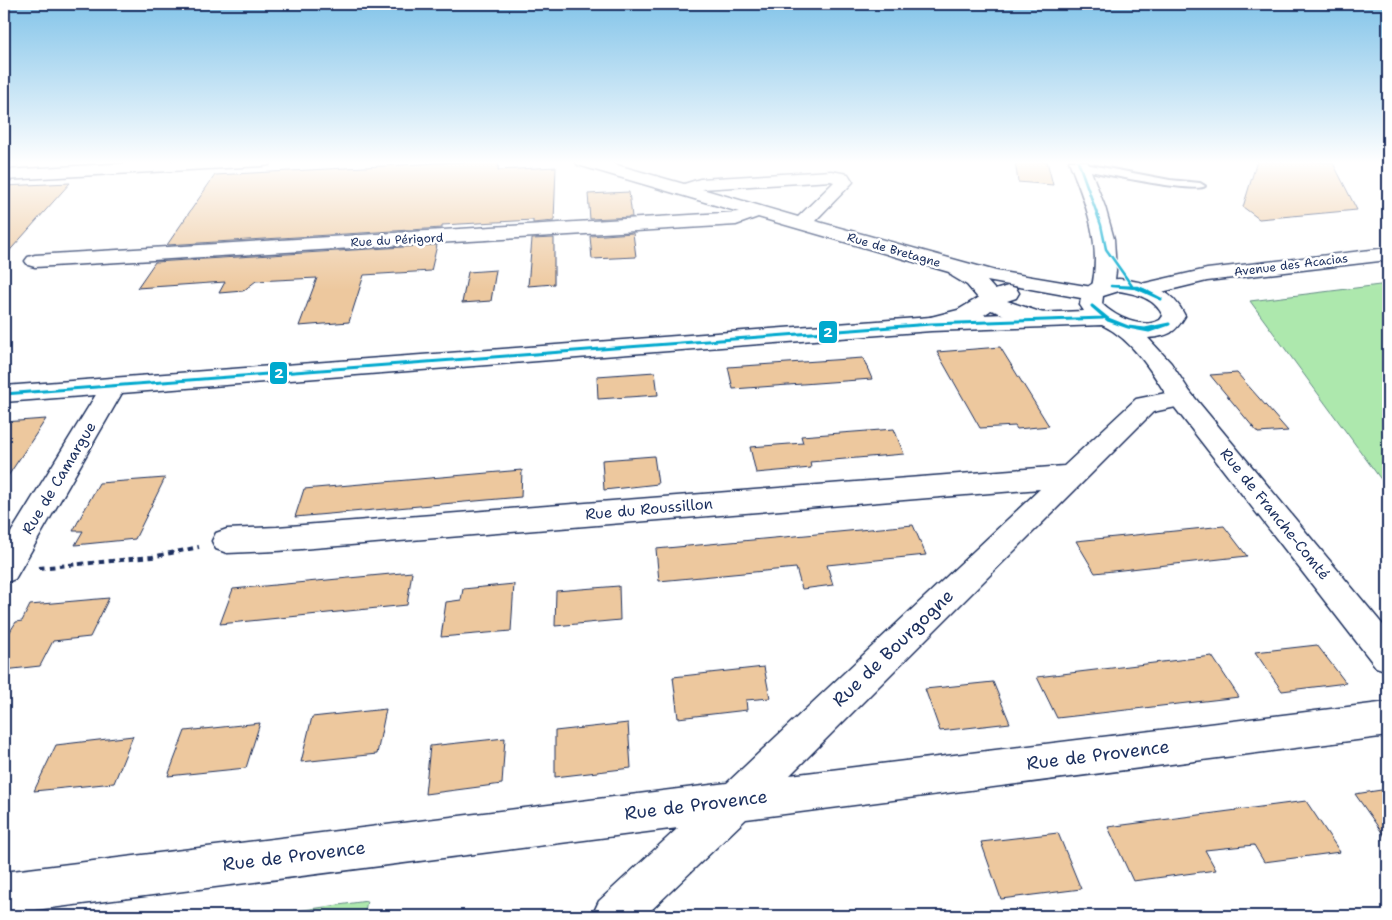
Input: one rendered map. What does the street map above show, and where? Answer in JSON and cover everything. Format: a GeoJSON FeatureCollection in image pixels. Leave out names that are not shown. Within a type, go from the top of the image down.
{"type":"FeatureCollection","features":[{"type":"Feature","properties":{"kind":"street","name":"Rue de Bretagne"},"geometry":{"type":"LineString","coordinates":[[733,204],[934,262],[1043,286],[1097,290],[1119,285],[1138,288]]}},
{"type":"Feature","properties":{"kind":"street"},"geometry":{"type":"LineString","coordinates":[[802,223],[822,204]]}},
{"type":"Feature","properties":{"kind":"street"},"geometry":{"type":"LineString","coordinates":[[1093,204],[1101,225],[1106,249],[1106,275],[1097,290]]}},
{"type":"Feature","properties":{"kind":"street","name":"Rue du Périgord"},"geometry":{"type":"LineString","coordinates":[[35,261],[736,219],[758,211]]}},
{"type":"Feature","properties":{"kind":"street"},"geometry":{"type":"LineString","coordinates":[[4,394],[931,324],[1038,319],[1053,316],[1113,322],[1144,330],[1158,329],[1172,322],[1174,316],[1172,309],[1166,302],[1138,288],[1106,249]]}},
{"type":"Feature","properties":{"kind":"street","name":"Avenue des Acacias"},"geometry":{"type":"LineString","coordinates":[[1138,288],[1195,278],[1388,254]]}},
{"type":"Feature","properties":{"kind":"street"},"geometry":{"type":"LineString","coordinates":[[934,262],[969,276],[981,285],[991,299],[1003,307],[1038,319]]}},
{"type":"Feature","properties":{"kind":"street"},"geometry":{"type":"LineString","coordinates":[[1172,309],[1195,278]]}},
{"type":"Feature","properties":{"kind":"street"},"geometry":{"type":"LineString","coordinates":[[931,324],[953,319],[979,309],[991,299],[1016,290],[1043,286]]}},
{"type":"Feature","properties":{"kind":"street","name":"Rue de Franche-Comté"},"geometry":{"type":"LineString","coordinates":[[1097,290],[1091,305],[1144,346],[1388,656]]}},
{"type":"Feature","properties":{"kind":"street","name":"Rue de Franche-Comté"},"geometry":{"type":"LineString","coordinates":[[1158,329],[1157,345],[1173,384]]}},
{"type":"Feature","properties":{"kind":"street","name":"Rue de Bourgogne"},"geometry":{"type":"LineString","coordinates":[[614,916],[738,800],[1144,405],[1173,384]]}},
{"type":"Feature","properties":{"kind":"street","name":"Rue de Camargue"},"geometry":{"type":"LineString","coordinates":[[4,570],[114,386]]}},
{"type":"Feature","properties":{"kind":"street","name":"Rue du Roussillon"},"geometry":{"type":"LineString","coordinates":[[227,541],[1071,476]]}},
{"type":"Feature","properties":{"kind":"street","name":"Rue de Provence"},"geometry":{"type":"LineString","coordinates":[[4,893],[1388,719]]}},
{"type":"Feature","properties":{"kind":"path"},"geometry":{"type":"LineString","coordinates":[[33,569],[152,557],[227,541]]}},
{"type":"Feature","properties":{"kind":"green space"},"geometry":{"type":"Polygon","coordinates":[[[1388,284],[1388,489],[1250,301],[1388,284]]]}},
{"type":"Feature","properties":{"kind":"green space"},"geometry":{"type":"Polygon","coordinates":[[[367,901],[364,916],[261,916],[367,901]]]}},
{"type":"Feature","properties":{"kind":"building"},"geometry":{"type":"Polygon","coordinates":[[[4,204],[51,204],[4,257],[4,204]]]}},
{"type":"Feature","properties":{"kind":"building"},"geometry":{"type":"Polygon","coordinates":[[[195,204],[555,204],[554,221],[533,223],[533,220],[442,225],[442,228],[167,245],[195,204]]]}},
{"type":"Feature","properties":{"kind":"building"},"geometry":{"type":"Polygon","coordinates":[[[589,204],[630,204],[632,217],[590,219],[589,204]]]}},
{"type":"Feature","properties":{"kind":"building"},"geometry":{"type":"Polygon","coordinates":[[[1244,204],[1354,204],[1357,210],[1259,219],[1243,207],[1244,204]]]}},
{"type":"Feature","properties":{"kind":"building"},"geometry":{"type":"Polygon","coordinates":[[[633,233],[636,257],[592,259],[590,236],[633,233]]]}},
{"type":"Feature","properties":{"kind":"building"},"geometry":{"type":"Polygon","coordinates":[[[554,238],[554,284],[528,286],[532,239],[554,238]]]}},
{"type":"Feature","properties":{"kind":"building"},"geometry":{"type":"Polygon","coordinates":[[[437,245],[431,271],[364,275],[349,322],[299,326],[317,278],[256,281],[243,291],[219,293],[225,282],[137,288],[155,262],[437,245]]]}},
{"type":"Feature","properties":{"kind":"building"},"geometry":{"type":"Polygon","coordinates":[[[496,270],[491,301],[462,303],[468,272],[496,270]]]}},
{"type":"Feature","properties":{"kind":"building"},"geometry":{"type":"Polygon","coordinates":[[[1000,347],[1049,426],[1017,429],[1015,426],[980,428],[937,352],[1000,347]]]}},
{"type":"Feature","properties":{"kind":"building"},"geometry":{"type":"Polygon","coordinates":[[[863,358],[872,379],[733,389],[728,367],[863,358]]]}},
{"type":"Feature","properties":{"kind":"building"},"geometry":{"type":"Polygon","coordinates":[[[655,372],[658,395],[598,399],[597,376],[655,372]]]}},
{"type":"Feature","properties":{"kind":"building"},"geometry":{"type":"Polygon","coordinates":[[[1237,373],[1288,431],[1258,433],[1210,375],[1237,373]]]}},
{"type":"Feature","properties":{"kind":"building"},"geometry":{"type":"Polygon","coordinates":[[[46,419],[4,482],[4,422],[46,419]]]}},
{"type":"Feature","properties":{"kind":"building"},"geometry":{"type":"Polygon","coordinates":[[[894,429],[904,454],[810,462],[811,468],[756,473],[750,447],[803,443],[801,436],[894,429]]]}},
{"type":"Feature","properties":{"kind":"building"},"geometry":{"type":"Polygon","coordinates":[[[654,456],[658,484],[604,490],[602,460],[654,456]]]}},
{"type":"Feature","properties":{"kind":"building"},"geometry":{"type":"Polygon","coordinates":[[[522,470],[521,497],[295,517],[304,489],[522,470]]]}},
{"type":"Feature","properties":{"kind":"building"},"geometry":{"type":"Polygon","coordinates":[[[165,478],[135,539],[75,545],[83,531],[73,531],[99,483],[165,478]]]}},
{"type":"Feature","properties":{"kind":"building"},"geometry":{"type":"Polygon","coordinates":[[[913,525],[926,555],[827,565],[833,585],[802,589],[796,568],[659,581],[656,549],[913,525]]]}},
{"type":"Feature","properties":{"kind":"building"},"geometry":{"type":"Polygon","coordinates":[[[1224,526],[1247,556],[1095,573],[1076,541],[1224,526]]]}},
{"type":"Feature","properties":{"kind":"building"},"geometry":{"type":"Polygon","coordinates":[[[412,572],[407,605],[220,624],[233,589],[412,572]]]}},
{"type":"Feature","properties":{"kind":"building"},"geometry":{"type":"Polygon","coordinates":[[[514,584],[511,631],[441,637],[446,602],[461,600],[463,589],[514,584]]]}},
{"type":"Feature","properties":{"kind":"building"},"geometry":{"type":"Polygon","coordinates":[[[619,586],[620,620],[555,626],[556,591],[619,586]]]}},
{"type":"Feature","properties":{"kind":"building"},"geometry":{"type":"Polygon","coordinates":[[[109,598],[90,637],[53,641],[40,666],[4,670],[4,641],[16,622],[22,621],[30,605],[109,598]]]}},
{"type":"Feature","properties":{"kind":"building"},"geometry":{"type":"Polygon","coordinates":[[[1317,645],[1346,683],[1282,691],[1255,652],[1317,645]]]}},
{"type":"Feature","properties":{"kind":"building"},"geometry":{"type":"Polygon","coordinates":[[[1212,656],[1239,697],[1057,718],[1037,677],[1212,656]]]}},
{"type":"Feature","properties":{"kind":"building"},"geometry":{"type":"Polygon","coordinates":[[[764,667],[770,698],[746,700],[747,710],[678,718],[673,677],[764,667]]]}},
{"type":"Feature","properties":{"kind":"building"},"geometry":{"type":"Polygon","coordinates":[[[993,682],[1010,723],[940,731],[925,689],[993,682]]]}},
{"type":"Feature","properties":{"kind":"building"},"geometry":{"type":"Polygon","coordinates":[[[386,709],[377,754],[301,762],[312,717],[386,709]]]}},
{"type":"Feature","properties":{"kind":"building"},"geometry":{"type":"Polygon","coordinates":[[[260,723],[246,768],[168,776],[185,731],[260,723]]]}},
{"type":"Feature","properties":{"kind":"building"},"geometry":{"type":"Polygon","coordinates":[[[628,723],[631,768],[555,777],[555,731],[628,723]]]}},
{"type":"Feature","properties":{"kind":"building"},"geometry":{"type":"Polygon","coordinates":[[[133,736],[114,783],[34,791],[56,745],[133,736]]]}},
{"type":"Feature","properties":{"kind":"building"},"geometry":{"type":"Polygon","coordinates":[[[505,738],[502,784],[425,794],[430,746],[505,738]]]}},
{"type":"Feature","properties":{"kind":"building"},"geometry":{"type":"Polygon","coordinates":[[[1388,789],[1388,841],[1355,794],[1388,789]]]}},
{"type":"Feature","properties":{"kind":"building"},"geometry":{"type":"Polygon","coordinates":[[[1306,801],[1340,852],[1264,862],[1254,845],[1205,850],[1216,870],[1133,881],[1108,827],[1306,801]]]}},
{"type":"Feature","properties":{"kind":"building"},"geometry":{"type":"Polygon","coordinates":[[[1058,833],[1081,889],[1001,899],[981,842],[1058,833]]]}},
{"type":"Feature","properties":{"kind":"transit line","name":"2"},"geometry":{"type":"LineString","coordinates":[[1093,204],[1101,225],[1106,249],[1132,286]]}},
{"type":"Feature","properties":{"kind":"transit line","name":"2"},"geometry":{"type":"LineString","coordinates":[[1111,286],[1138,287],[1161,299]]}},
{"type":"Feature","properties":{"kind":"transit line","name":"2"},"geometry":{"type":"LineString","coordinates":[[1111,286],[1136,288],[1161,299]]}},
{"type":"Feature","properties":{"kind":"transit line","name":"2"},"geometry":{"type":"LineString","coordinates":[[1092,306],[1108,319],[1128,327]]}},
{"type":"Feature","properties":{"kind":"transit line","name":"2"},"geometry":{"type":"LineString","coordinates":[[1092,306],[1095,311],[1108,320],[1128,327]]}},
{"type":"Feature","properties":{"kind":"transit line","name":"2"},"geometry":{"type":"LineString","coordinates":[[4,394],[931,324],[1103,318]]}},
{"type":"Feature","properties":{"kind":"transit line","name":"2"},"geometry":{"type":"LineString","coordinates":[[1128,327],[1145,329],[1169,324]]}},
{"type":"Feature","properties":{"kind":"transit line","name":"2"},"geometry":{"type":"LineString","coordinates":[[1128,327],[1149,331],[1160,329],[1169,324]]}}]}
